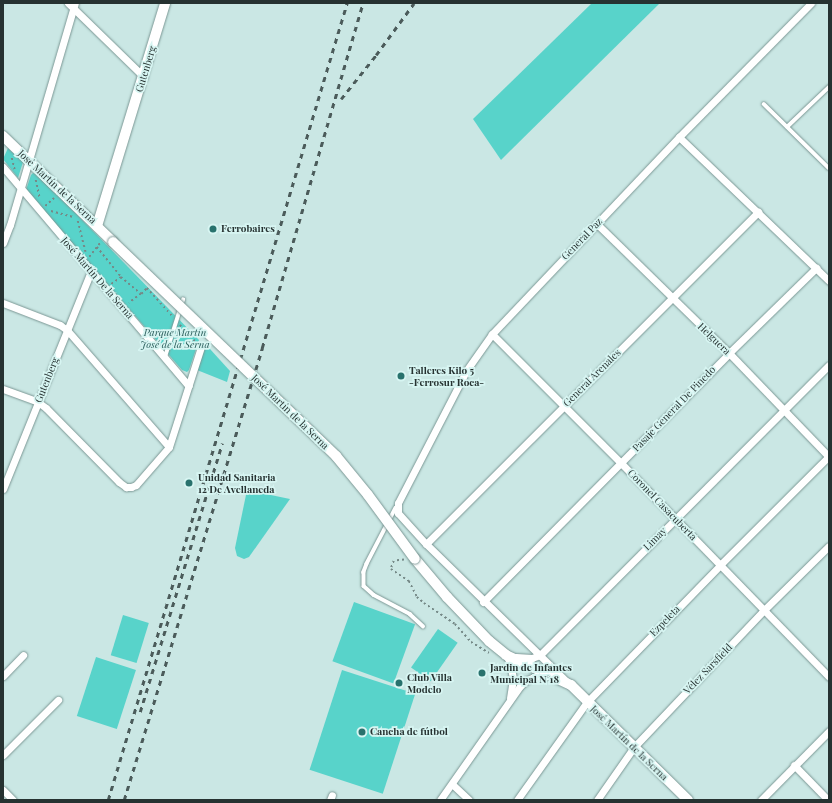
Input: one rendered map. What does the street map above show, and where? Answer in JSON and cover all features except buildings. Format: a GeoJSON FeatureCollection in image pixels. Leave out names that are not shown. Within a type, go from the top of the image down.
{"type":"FeatureCollection","features":[{"type":"Feature","properties":{"kind":"street","name":"Gutenberg"},"geometry":{"type":"LineString","coordinates":[[98,226],[165,3]]}},
{"type":"Feature","properties":{"kind":"street","name":"General Paz"},"geometry":{"type":"LineString","coordinates":[[397,507],[466,371],[492,334],[679,137],[811,3]]}},
{"type":"Feature","properties":{"kind":"street"},"geometry":{"type":"LineString","coordinates":[[3,243],[10,225],[29,160],[72,5],[144,77]]}},
{"type":"Feature","properties":{"kind":"street"},"geometry":{"type":"LineString","coordinates":[[679,137],[829,281]]}},
{"type":"Feature","properties":{"kind":"street","name":"José Martín de la Serna"},"geometry":{"type":"LineString","coordinates":[[4,141],[29,160],[98,226],[103,238],[336,456],[368,495],[415,559],[476,628],[506,655],[555,676],[571,685]]}},
{"type":"Feature","properties":{"kind":"street","name":"José Martín De la Serna"},"geometry":{"type":"LineString","coordinates":[[3,167],[20,189],[41,210],[106,289],[190,386]]}},
{"type":"Feature","properties":{"kind":"street","name":"General Arenales"},"geometry":{"type":"LineString","coordinates":[[426,544],[671,297],[758,212]]}},
{"type":"Feature","properties":{"kind":"street"},"geometry":{"type":"LineString","coordinates":[[3,222],[10,225]]}},
{"type":"Feature","properties":{"kind":"street","name":"Helguera"},"geometry":{"type":"LineString","coordinates":[[597,224],[729,353],[829,456]]}},
{"type":"Feature","properties":{"kind":"street","name":"Pasaje General De Pinedo"},"geometry":{"type":"LineString","coordinates":[[484,602],[729,353],[816,268]]}},
{"type":"Feature","properties":{"kind":"street","name":"Gutenberg"},"geometry":{"type":"LineString","coordinates":[[3,489],[6,474],[38,402],[91,271]]}},
{"type":"Feature","properties":{"kind":"street"},"geometry":{"type":"LineString","coordinates":[[3,303],[60,325],[67,330],[169,446]]}},
{"type":"Feature","properties":{"kind":"street","name":"Coronel Casacuberta"},"geometry":{"type":"LineString","coordinates":[[492,334],[621,463],[829,677]]}},
{"type":"Feature","properties":{"kind":"street"},"geometry":{"type":"LineString","coordinates":[[3,388],[38,402],[46,408],[126,487],[131,487],[136,485],[169,446],[190,386],[201,347]]}},
{"type":"Feature","properties":{"kind":"street","name":"Limay"},"geometry":{"type":"LineString","coordinates":[[540,655],[829,365]]}},
{"type":"Feature","properties":{"kind":"street","name":"Ezpeleta"},"geometry":{"type":"LineString","coordinates":[[518,800],[587,702],[720,565],[829,456]]}},
{"type":"Feature","properties":{"kind":"street","name":"José Martín de la Serna"},"geometry":{"type":"LineString","coordinates":[[397,507],[398,513],[426,544],[688,800]]}},
{"type":"Feature","properties":{"kind":"street","name":"Vélez Sarsfield"},"geometry":{"type":"LineString","coordinates":[[597,800],[634,747],[764,610],[829,546]]}},
{"type":"Feature","properties":{"kind":"street"},"geometry":{"type":"LineString","coordinates":[[506,655],[532,658],[540,655]]}},
{"type":"Feature","properties":{"kind":"street"},"geometry":{"type":"LineString","coordinates":[[506,655],[510,664],[513,679],[510,700]]}},
{"type":"Feature","properties":{"kind":"street"},"geometry":{"type":"LineString","coordinates":[[3,676],[23,656]]}},
{"type":"Feature","properties":{"kind":"street"},"geometry":{"type":"LineString","coordinates":[[440,800],[510,700],[527,680],[534,677],[555,676]]}},
{"type":"Feature","properties":{"kind":"street"},"geometry":{"type":"LineString","coordinates":[[3,755],[58,700]]}},
{"type":"Feature","properties":{"kind":"street"},"geometry":{"type":"LineString","coordinates":[[761,800],[829,731]]}},
{"type":"Feature","properties":{"kind":"street"},"geometry":{"type":"LineString","coordinates":[[794,765],[828,800]]}},
{"type":"Feature","properties":{"kind":"street"},"geometry":{"type":"LineString","coordinates":[[452,784],[469,800]]}},
{"type":"Feature","properties":{"kind":"street"},"geometry":{"type":"LineString","coordinates":[[3,790],[13,800]]}},
{"type":"Feature","properties":{"kind":"lane"},"geometry":{"type":"LineString","coordinates":[[787,127],[829,87]]}},
{"type":"Feature","properties":{"kind":"lane"},"geometry":{"type":"LineString","coordinates":[[764,104],[829,168]]}},
{"type":"Feature","properties":{"kind":"lane"},"geometry":{"type":"LineString","coordinates":[[165,357],[183,300]]}},
{"type":"Feature","properties":{"kind":"lane"},"geometry":{"type":"LineString","coordinates":[[397,507],[367,564],[364,572],[364,586],[374,595],[410,614],[423,626]]}},
{"type":"Feature","properties":{"kind":"path"},"geometry":{"type":"LineString","coordinates":[[11,154],[16,175]]}},
{"type":"Feature","properties":{"kind":"path"},"geometry":{"type":"LineString","coordinates":[[40,181],[35,176],[41,210]]}},
{"type":"Feature","properties":{"kind":"path"},"geometry":{"type":"LineString","coordinates":[[41,210],[56,197]]}},
{"type":"Feature","properties":{"kind":"path"},"geometry":{"type":"LineString","coordinates":[[41,210],[77,218]]}},
{"type":"Feature","properties":{"kind":"path"},"geometry":{"type":"LineString","coordinates":[[72,213],[82,223]]}},
{"type":"Feature","properties":{"kind":"path"},"geometry":{"type":"LineString","coordinates":[[77,218],[87,258],[103,238]]}},
{"type":"Feature","properties":{"kind":"path"},"geometry":{"type":"LineString","coordinates":[[96,247],[121,277],[141,294]]}},
{"type":"Feature","properties":{"kind":"path"},"geometry":{"type":"LineString","coordinates":[[106,289],[121,277]]}},
{"type":"Feature","properties":{"kind":"path"},"geometry":{"type":"LineString","coordinates":[[123,308],[147,288],[201,347]]}},
{"type":"Feature","properties":{"kind":"path"},"geometry":{"type":"LineString","coordinates":[[394,561],[391,569],[409,581],[417,597],[459,628],[471,642],[485,652],[490,653]]}},
{"type":"Feature","properties":{"kind":"green space"},"geometry":{"type":"Polygon","coordinates":[[[592,3],[660,3],[501,160],[473,119],[592,3]]]}},
{"type":"Feature","properties":{"kind":"green space"},"geometry":{"type":"Polygon","coordinates":[[[8,148],[23,162],[18,178],[3,159],[8,148]]]}},
{"type":"Feature","properties":{"kind":"green space","name":"Parque Martín José de la Serna"},"geometry":{"type":"Polygon","coordinates":[[[33,173],[37,174],[199,340],[187,372],[182,370],[26,190],[33,173]]]}},
{"type":"Feature","properties":{"kind":"green space"},"geometry":{"type":"Polygon","coordinates":[[[205,348],[210,349],[230,371],[227,382],[197,370],[205,348]]]}},
{"type":"Feature","properties":{"kind":"green space"},"geometry":{"type":"Polygon","coordinates":[[[247,490],[290,499],[249,557],[244,559],[237,556],[235,548],[247,490]]]}},
{"type":"Feature","properties":{"kind":"green space"},"geometry":{"type":"Polygon","coordinates":[[[354,602],[415,624],[394,683],[332,661],[354,602]]]}},
{"type":"Feature","properties":{"kind":"green space"},"geometry":{"type":"Polygon","coordinates":[[[123,615],[149,623],[137,663],[111,655],[123,615]]]}},
{"type":"Feature","properties":{"kind":"green space"},"geometry":{"type":"Polygon","coordinates":[[[438,629],[458,643],[431,681],[411,668],[438,629]]]}},
{"type":"Feature","properties":{"kind":"green space"},"geometry":{"type":"Polygon","coordinates":[[[96,657],[136,670],[117,729],[77,716],[96,657]]]}},
{"type":"Feature","properties":{"kind":"green space","name":"Cancha de fútbol"},"geometry":{"type":"Polygon","coordinates":[[[342,670],[415,694],[383,794],[310,770],[342,670]]]}},
{"type":"Feature","properties":{"kind":"railway"},"geometry":{"type":"LineString","coordinates":[[108,800],[347,3]]}},
{"type":"Feature","properties":{"kind":"railway"},"geometry":{"type":"LineString","coordinates":[[124,800],[262,348],[363,3]]}},
{"type":"Feature","properties":{"kind":"railway"},"geometry":{"type":"LineString","coordinates":[[341,99],[376,55],[414,3]]}},
{"type":"Feature","properties":{"kind":"railway"},"geometry":{"type":"LineString","coordinates":[[140,712],[222,443]]}},
{"type":"Feature","properties":{"kind":"place","name":"Ferrobaires"},"geometry":{"type":"Point","coordinates":[213,229]}},
{"type":"Feature","properties":{"kind":"place","name":"Talleres Kilo 5 -Ferrosur Roca-"},"geometry":{"type":"Point","coordinates":[401,376]}},
{"type":"Feature","properties":{"kind":"place","name":"Unidad Sanitaria 12 De Avellaneda"},"geometry":{"type":"Point","coordinates":[189,483]}},
{"type":"Feature","properties":{"kind":"place","name":"Jardin de Infantes Municipal N°18"},"geometry":{"type":"Point","coordinates":[482,673]}},
{"type":"Feature","properties":{"kind":"place","name":"Club Villa Modelo"},"geometry":{"type":"Point","coordinates":[399,683]}},
{"type":"Feature","properties":{"kind":"place","name":"Cancha de fútbol"},"geometry":{"type":"Point","coordinates":[362,732]}}]}
